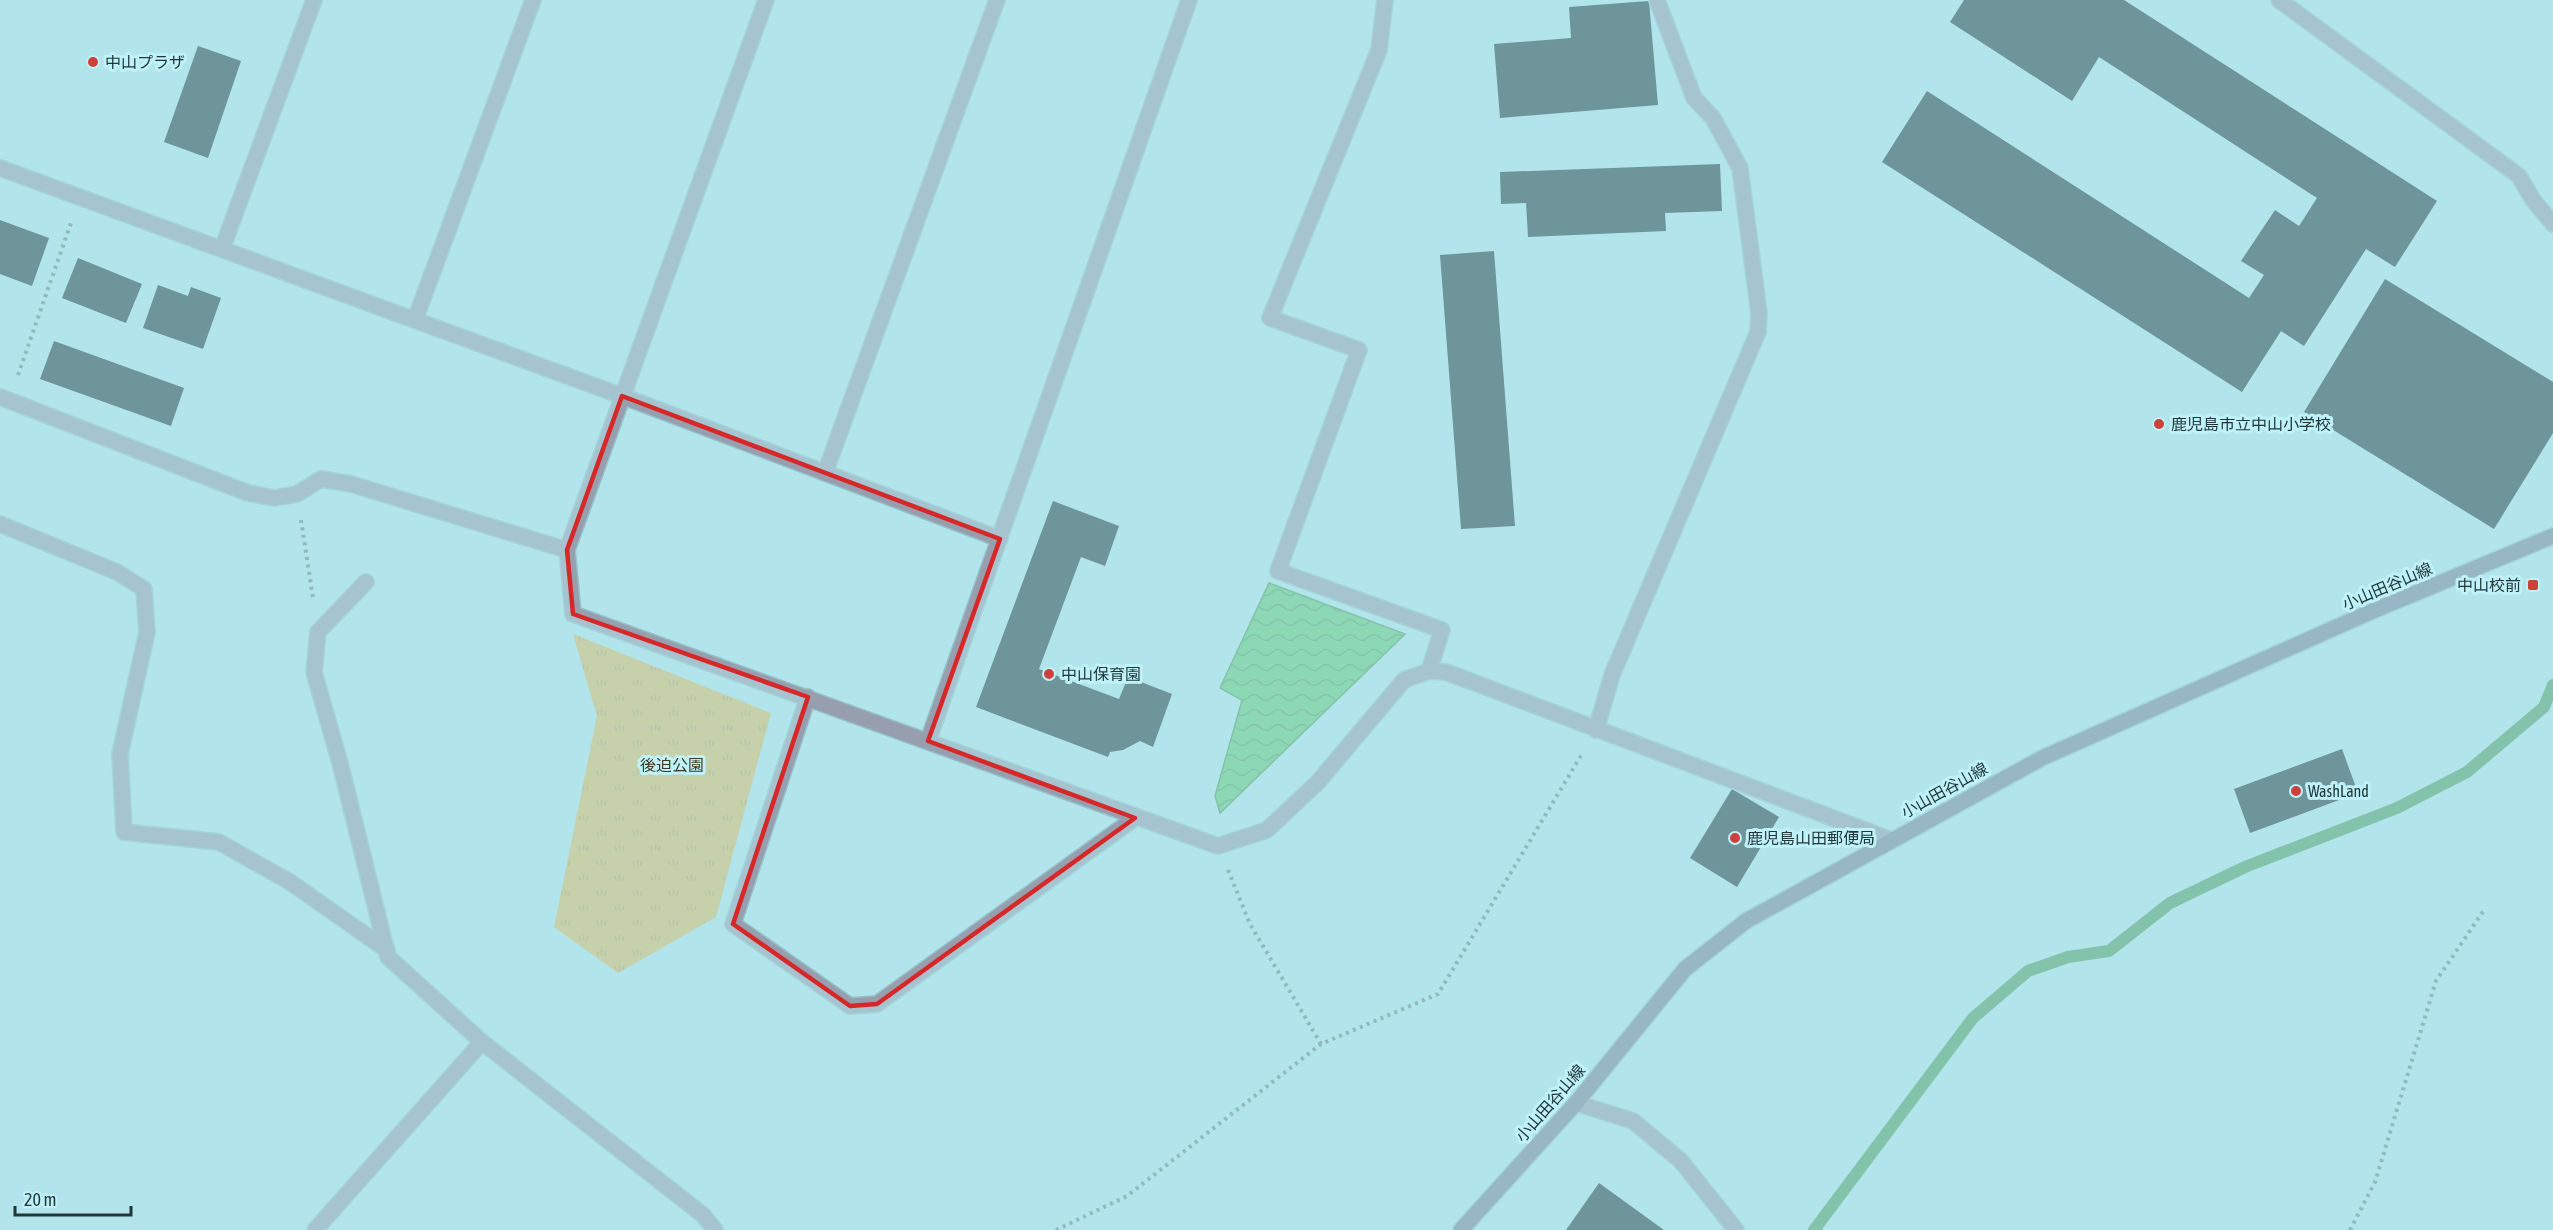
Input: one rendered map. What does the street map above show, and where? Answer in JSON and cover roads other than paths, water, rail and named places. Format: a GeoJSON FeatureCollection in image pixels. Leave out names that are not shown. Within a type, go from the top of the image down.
{"type":"FeatureCollection","features":[{"type":"Feature","properties":{"kind":"main road","name":"小山田谷山線"},"geometry":{"type":"LineString","coordinates":[[1461,1230],[1576,1103],[1685,969],[1746,921],[2042,758],[2375,610],[2553,536]]}},
{"type":"Feature","properties":{"kind":"street"},"geometry":{"type":"LineString","coordinates":[[222,249],[314,0]]}},
{"type":"Feature","properties":{"kind":"street"},"geometry":{"type":"LineString","coordinates":[[416,320],[533,0]]}},
{"type":"Feature","properties":{"kind":"street"},"geometry":{"type":"LineString","coordinates":[[766,0],[567,550],[573,614],[1218,846],[1266,830],[1318,782],[1404,680],[1429,671],[1446,672],[1892,840]]}},
{"type":"Feature","properties":{"kind":"street"},"geometry":{"type":"LineString","coordinates":[[825,472],[997,0]]}},
{"type":"Feature","properties":{"kind":"street"},"geometry":{"type":"LineString","coordinates":[[928,741],[1189,0]]}},
{"type":"Feature","properties":{"kind":"street"},"geometry":{"type":"LineString","coordinates":[[1385,0],[1378,50],[1270,318],[1359,350],[1278,571],[1442,630],[1429,671]]}},
{"type":"Feature","properties":{"kind":"street"},"geometry":{"type":"LineString","coordinates":[[1596,730],[1612,675],[1758,332],[1759,313],[1740,168],[1713,118],[1694,98],[1657,0]]}},
{"type":"Feature","properties":{"kind":"street"},"geometry":{"type":"LineString","coordinates":[[2279,0],[2519,176],[2533,200],[2553,224]]}},
{"type":"Feature","properties":{"kind":"street"},"geometry":{"type":"LineString","coordinates":[[0,168],[622,396],[1000,539]]}},
{"type":"Feature","properties":{"kind":"street"},"geometry":{"type":"LineString","coordinates":[[4,399],[248,493],[274,498],[297,494],[321,480],[351,484],[567,550]]}},
{"type":"Feature","properties":{"kind":"street"},"geometry":{"type":"LineString","coordinates":[[0,524],[117,572],[144,589],[147,632],[120,754],[124,832],[219,842],[290,882],[387,950]]}},
{"type":"Feature","properties":{"kind":"street"},"geometry":{"type":"LineString","coordinates":[[366,582],[318,632],[314,672],[340,763],[388,957],[482,1042],[703,1215],[715,1230]]}},
{"type":"Feature","properties":{"kind":"street"},"geometry":{"type":"LineString","coordinates":[[808,697],[733,924],[850,1006],[877,1004],[1136,818]]}},
{"type":"Feature","properties":{"kind":"street"},"geometry":{"type":"LineString","coordinates":[[315,1230],[482,1042]]}},
{"type":"Feature","properties":{"kind":"street"},"geometry":{"type":"LineString","coordinates":[[1576,1103],[1634,1121],[1681,1161],[1737,1230]]}},
{"type":"Feature","properties":{"kind":"water"},"geometry":{"type":"Polygon","coordinates":[[[1269,583],[1405,634],[1220,813],[1215,796],[1242,700],[1220,688],[1269,583]]]}},
{"type":"Feature","properties":{"kind":"waterway"},"geometry":{"type":"LineString","coordinates":[[1814,1230],[1973,1018],[2028,971],[2068,957],[2109,951],[2170,903],[2245,867],[2397,808],[2467,772],[2544,707],[2553,685]]}},
{"type":"Feature","properties":{"kind":"place","name":"中山プラザ"},"geometry":{"type":"Point","coordinates":[93,62]}},
{"type":"Feature","properties":{"kind":"place","name":"鹿児島市立中山小学校"},"geometry":{"type":"Point","coordinates":[2159,424]}},
{"type":"Feature","properties":{"kind":"place","name":"中山校前"},"geometry":{"type":"Point","coordinates":[2533,585]}},
{"type":"Feature","properties":{"kind":"place","name":"中山保育園"},"geometry":{"type":"Point","coordinates":[1049,674]}},
{"type":"Feature","properties":{"kind":"place","name":"WashLand"},"geometry":{"type":"Point","coordinates":[2296,791]}},
{"type":"Feature","properties":{"kind":"place","name":"鹿児島山田郵便局"},"geometry":{"type":"Point","coordinates":[1735,838]}},
{"type":"Feature","properties":{"kind":"park label","name":"後迫公園"},"geometry":{"type":"Point","coordinates":[672,765]}}]}
